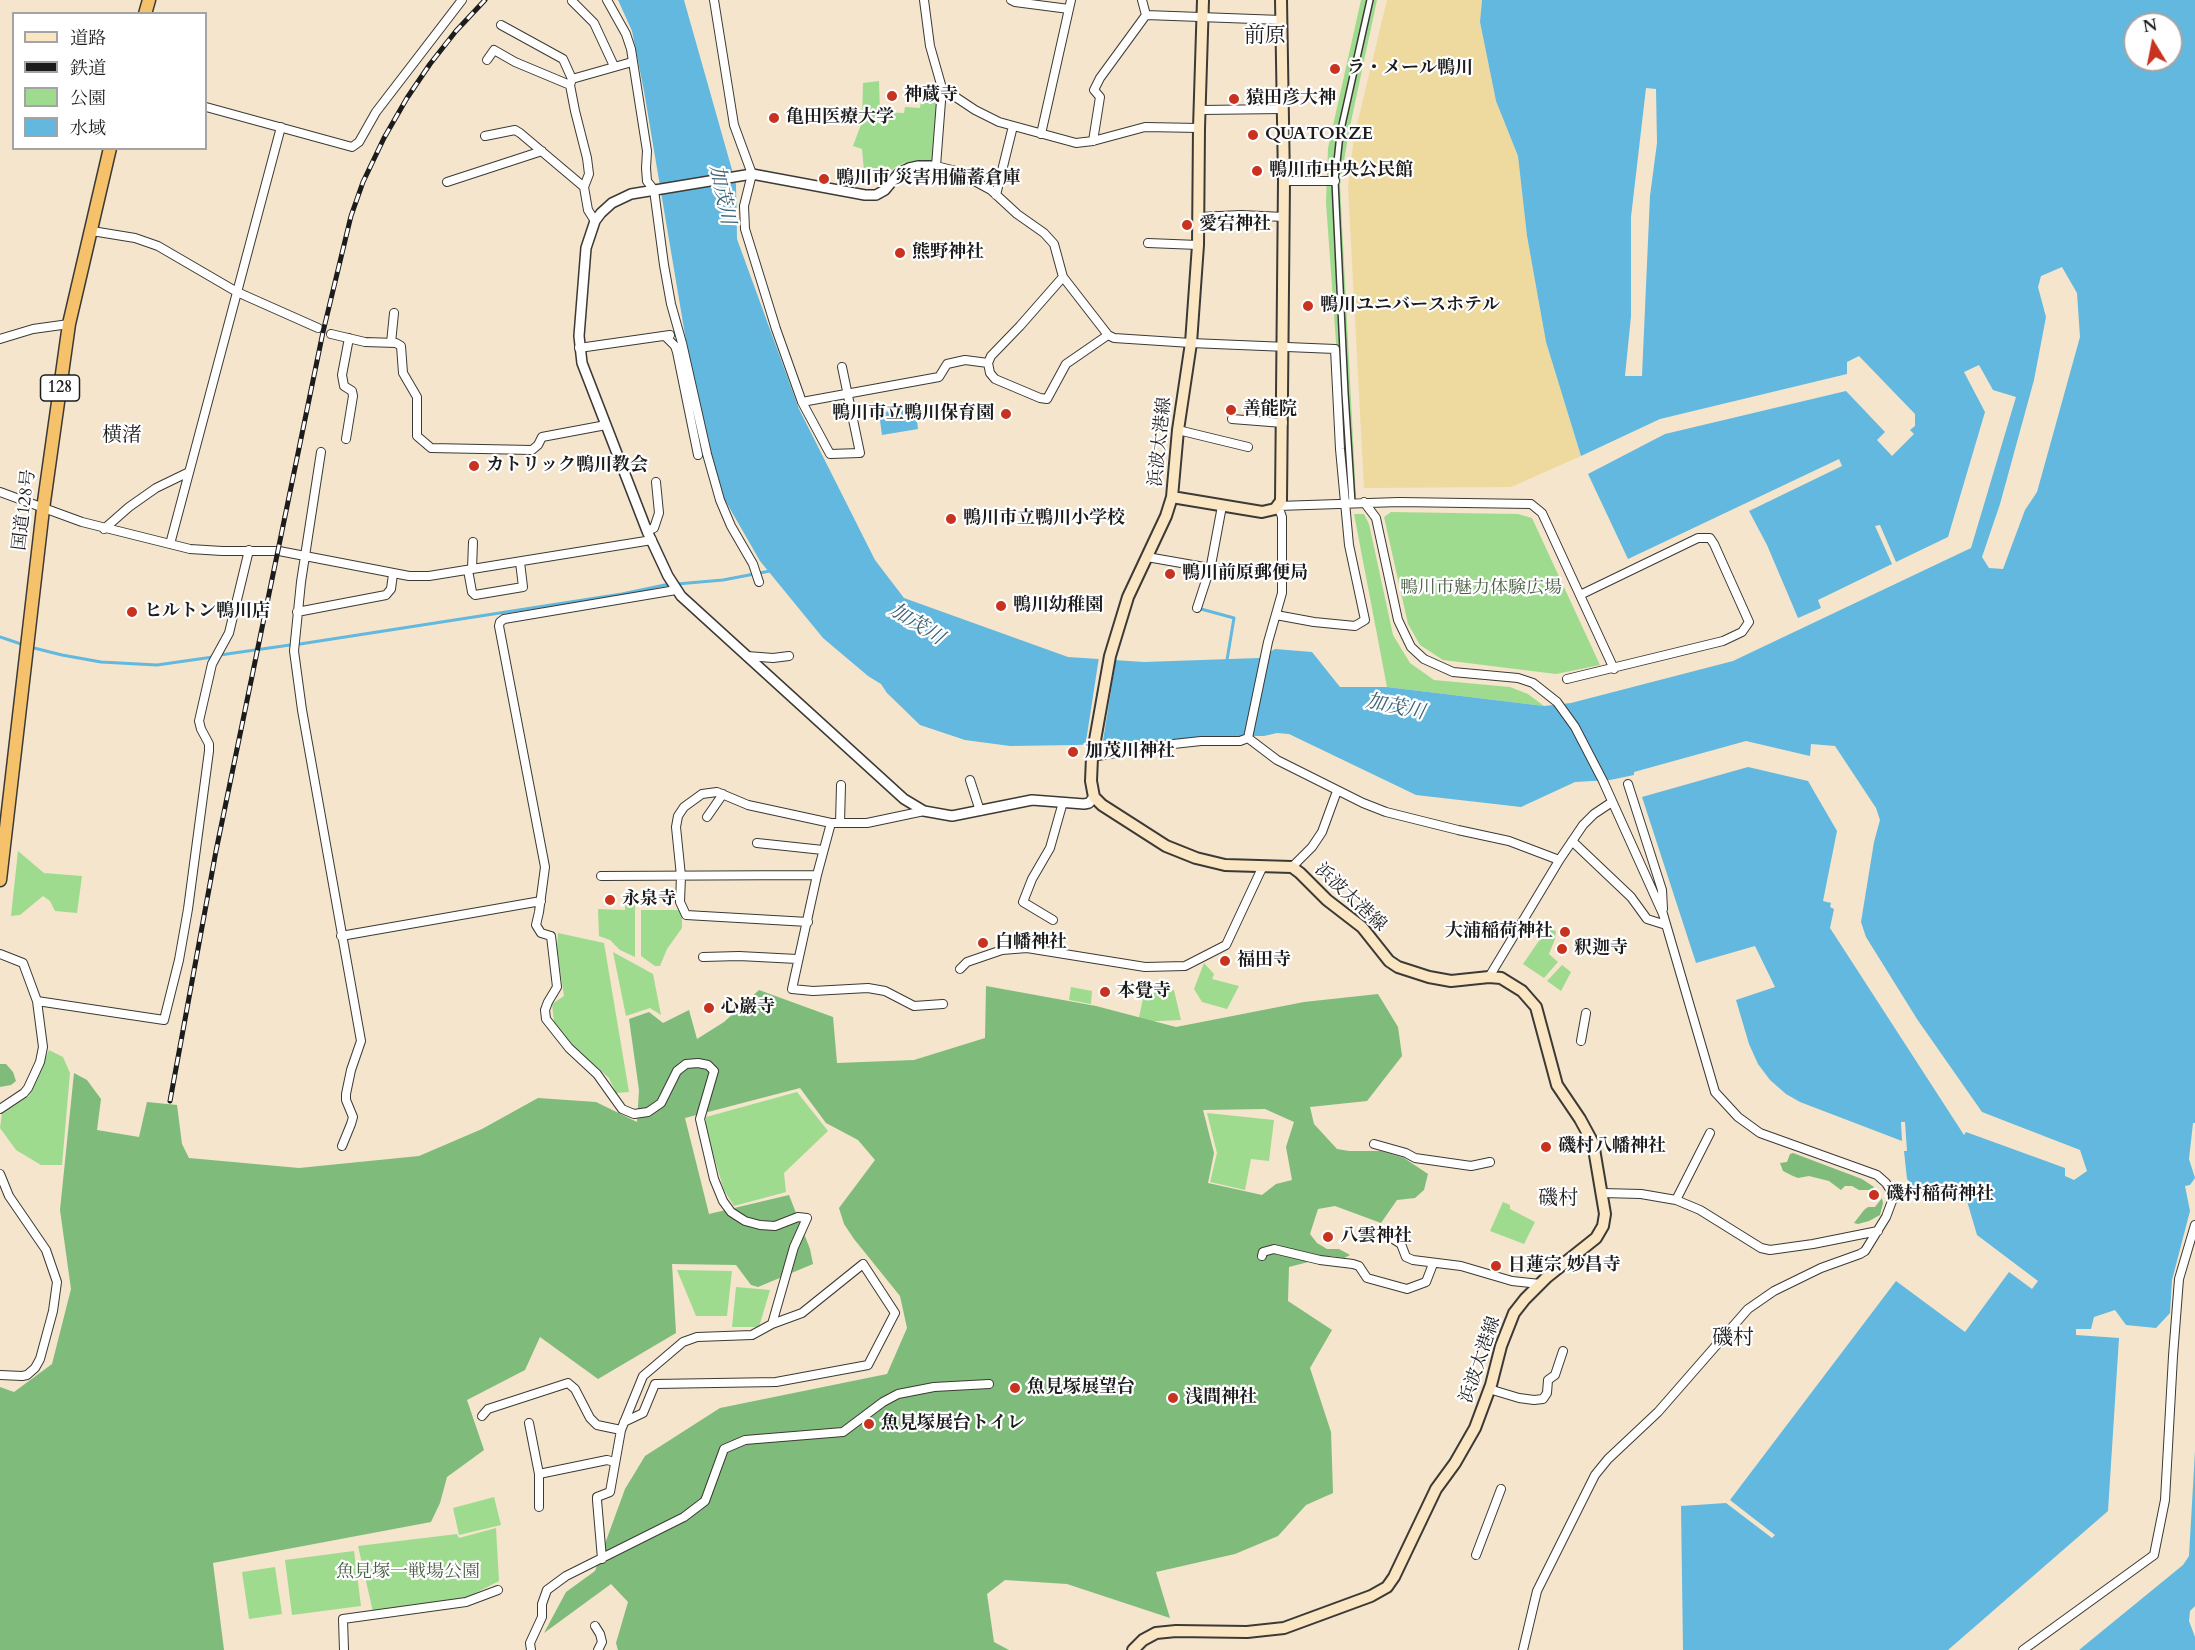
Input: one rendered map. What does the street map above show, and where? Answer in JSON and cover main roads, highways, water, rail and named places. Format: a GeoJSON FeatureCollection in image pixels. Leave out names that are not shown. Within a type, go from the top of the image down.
{"type":"FeatureCollection","features":[{"type":"Feature","properties":{"kind":"highway","name":"国道128号"},"geometry":{"type":"LineString","coordinates":[[0,880],[43,509],[69,324],[111,150]]}},
{"type":"Feature","properties":{"kind":"main road","name":"浜波太港線"},"geometry":{"type":"LineString","coordinates":[[1133,1650],[1143,1640],[1156,1633],[1247,1632],[1284,1628],[1371,1596],[1387,1587],[1436,1489],[1455,1463],[1474,1428],[1490,1389],[1509,1323],[1525,1299],[1540,1284],[1596,1238],[1604,1220],[1602,1192],[1593,1143],[1557,1084],[1536,1007],[1529,997],[1501,978],[1490,976],[1451,981],[1398,967],[1389,961],[1362,927],[1327,900],[1292,867],[1262,868],[1225,865],[1196,858],[1166,846],[1102,805],[1094,797],[1091,781],[1093,754],[1110,656],[1122,613],[1166,516],[1172,497],[1178,430],[1191,344],[1198,245],[1203,0]]}},
{"type":"Feature","properties":{"kind":"main road"},"geometry":{"type":"LineString","coordinates":[[1172,497],[1262,512],[1278,506],[1282,493],[1284,181],[1281,0]]}},
{"type":"Feature","properties":{"kind":"water","name":"加茂川"},"geometry":{"type":"Polygon","coordinates":[[[618,0],[684,0],[736,184],[737,239],[799,409],[875,560],[904,598],[1068,657],[1144,662],[1259,658],[1275,649],[1312,652],[1340,687],[1387,687],[1544,706],[1571,703],[1733,661],[1971,548],[2016,397],[1993,390],[1979,365],[1964,372],[1985,412],[1948,537],[1896,562],[1880,525],[1875,526],[1892,564],[1818,600],[1821,608],[1798,618],[1767,545],[1749,511],[1842,466],[1839,459],[1628,559],[1588,474],[1665,434],[1846,391],[1885,432],[1877,440],[1892,456],[1914,434],[1910,430],[1915,426],[1915,414],[1859,356],[1847,362],[1847,374],[1660,419],[1581,456],[1546,342],[1527,236],[1518,156],[1496,101],[1480,22],[1482,0],[2195,0],[2195,1123],[2193,1123],[2189,1159],[2195,1178],[2190,1185],[2185,1186],[2190,1211],[2172,1280],[2170,1313],[2156,1328],[2126,1325],[2115,1310],[2094,1317],[2091,1329],[2076,1329],[2076,1335],[2119,1338],[2108,1511],[1948,1650],[1683,1650],[1681,1506],[1726,1503],[1772,1538],[1775,1535],[1730,1500],[1896,1281],[1965,1332],[2009,1272],[2032,1289],[2038,1281],[1977,1235],[1967,1201],[1956,1199],[1945,1193],[1924,1198],[1907,1179],[1904,1151],[1907,1151],[1905,1122],[1901,1122],[1902,1141],[1800,1102],[1786,1094],[1770,1080],[1758,1064],[1749,1044],[1736,1000],[1775,987],[1755,946],[1696,963],[1642,797],[1748,767],[1808,781],[1837,831],[1823,901],[1831,903],[1830,907],[1834,909],[1830,928],[1964,1135],[1966,1132],[2065,1168],[2065,1176],[2074,1180],[2087,1171],[2080,1150],[1982,1112],[1917,1019],[1866,937],[1861,922],[1874,842],[1880,820],[1876,808],[1835,746],[1811,744],[1810,756],[1746,741],[1634,772],[1634,775],[1610,780],[1575,782],[1521,807],[1416,795],[1289,734],[1077,745],[1010,746],[965,740],[920,725],[887,693],[881,684],[868,676],[823,638],[760,561],[725,500],[698,412],[632,31],[618,0]]]}},
{"type":"Feature","properties":{"kind":"water"},"geometry":{"type":"Polygon","coordinates":[[[915,407],[918,429],[882,435],[879,413],[915,407]]]}},
{"type":"Feature","properties":{"kind":"water"},"geometry":{"type":"Polygon","coordinates":[[[2195,1451],[2195,1606],[2190,1611],[2189,1621],[2195,1637],[2195,1650],[2079,1650],[2183,1565],[2189,1556],[2195,1451]]]}},
{"type":"Feature","properties":{"kind":"waterway"},"geometry":{"type":"LineString","coordinates":[[300,644],[622,594],[665,585],[723,580],[770,571]]}},
{"type":"Feature","properties":{"kind":"waterway"},"geometry":{"type":"LineString","coordinates":[[1201,609],[1234,618],[1227,660]]}},
{"type":"Feature","properties":{"kind":"waterway"},"geometry":{"type":"LineString","coordinates":[[0,637],[24,645]]}},
{"type":"Feature","properties":{"kind":"waterway"},"geometry":{"type":"LineString","coordinates":[[220,655],[290,645]]}},
{"type":"Feature","properties":{"kind":"waterway"},"geometry":{"type":"LineString","coordinates":[[30,647],[101,662],[157,665],[213,657]]}},
{"type":"Feature","properties":{"kind":"railway"},"geometry":{"type":"LineString","coordinates":[[170,1101],[216,851],[323,332],[351,216],[363,182],[384,138],[407,98],[456,31],[485,0]]}},
{"type":"Feature","properties":{"kind":"place","name":"ラ・メール鴨川"},"geometry":{"type":"Point","coordinates":[1335,69]}},
{"type":"Feature","properties":{"kind":"place","name":"神蔵寺"},"geometry":{"type":"Point","coordinates":[892,96]}},
{"type":"Feature","properties":{"kind":"place","name":"猿田彦大神"},"geometry":{"type":"Point","coordinates":[1234,99]}},
{"type":"Feature","properties":{"kind":"place","name":"亀田医療大学"},"geometry":{"type":"Point","coordinates":[774,118]}},
{"type":"Feature","properties":{"kind":"place","name":"QUATORZE"},"geometry":{"type":"Point","coordinates":[1253,135]}},
{"type":"Feature","properties":{"kind":"place","name":"鴨川市中央公民館"},"geometry":{"type":"Point","coordinates":[1257,171]}},
{"type":"Feature","properties":{"kind":"place","name":"鴨川市 災害用備蓄倉庫"},"geometry":{"type":"Point","coordinates":[824,179]}},
{"type":"Feature","properties":{"kind":"place","name":"愛宕神社"},"geometry":{"type":"Point","coordinates":[1187,225]}},
{"type":"Feature","properties":{"kind":"place","name":"熊野神社"},"geometry":{"type":"Point","coordinates":[900,253]}},
{"type":"Feature","properties":{"kind":"place","name":"鴨川ユニバースホテル"},"geometry":{"type":"Point","coordinates":[1308,306]}},
{"type":"Feature","properties":{"kind":"place","name":"善能院"},"geometry":{"type":"Point","coordinates":[1231,410]}},
{"type":"Feature","properties":{"kind":"place","name":"鴨川市立鴨川保育園"},"geometry":{"type":"Point","coordinates":[1006,414]}},
{"type":"Feature","properties":{"kind":"place","name":"カトリック鴨川教会"},"geometry":{"type":"Point","coordinates":[474,466]}},
{"type":"Feature","properties":{"kind":"place","name":"鴨川市立鴨川小学校"},"geometry":{"type":"Point","coordinates":[951,519]}},
{"type":"Feature","properties":{"kind":"place","name":"鴨川前原郵便局"},"geometry":{"type":"Point","coordinates":[1170,574]}},
{"type":"Feature","properties":{"kind":"place","name":"鴨川幼稚園"},"geometry":{"type":"Point","coordinates":[1001,606]}},
{"type":"Feature","properties":{"kind":"place","name":"ヒルトン鴨川店"},"geometry":{"type":"Point","coordinates":[132,612]}},
{"type":"Feature","properties":{"kind":"place","name":"加茂川神社"},"geometry":{"type":"Point","coordinates":[1073,752]}},
{"type":"Feature","properties":{"kind":"place","name":"永泉寺"},"geometry":{"type":"Point","coordinates":[610,900]}},
{"type":"Feature","properties":{"kind":"place","name":"大浦稲荷神社"},"geometry":{"type":"Point","coordinates":[1565,932]}},
{"type":"Feature","properties":{"kind":"place","name":"白幡神社"},"geometry":{"type":"Point","coordinates":[983,943]}},
{"type":"Feature","properties":{"kind":"place","name":"釈迦寺"},"geometry":{"type":"Point","coordinates":[1562,949]}},
{"type":"Feature","properties":{"kind":"place","name":"福田寺"},"geometry":{"type":"Point","coordinates":[1225,961]}},
{"type":"Feature","properties":{"kind":"place","name":"本覺寺"},"geometry":{"type":"Point","coordinates":[1105,992]}},
{"type":"Feature","properties":{"kind":"place","name":"心巖寺"},"geometry":{"type":"Point","coordinates":[709,1008]}},
{"type":"Feature","properties":{"kind":"place","name":"磯村八幡神社"},"geometry":{"type":"Point","coordinates":[1546,1147]}},
{"type":"Feature","properties":{"kind":"place","name":"磯村稲荷神社"},"geometry":{"type":"Point","coordinates":[1874,1195]}},
{"type":"Feature","properties":{"kind":"place","name":"八雲神社"},"geometry":{"type":"Point","coordinates":[1328,1237]}},
{"type":"Feature","properties":{"kind":"place","name":"日蓮宗 妙昌寺"},"geometry":{"type":"Point","coordinates":[1496,1266]}},
{"type":"Feature","properties":{"kind":"place","name":"魚見塚展望台"},"geometry":{"type":"Point","coordinates":[1015,1388]}},
{"type":"Feature","properties":{"kind":"place","name":"浅間神社"},"geometry":{"type":"Point","coordinates":[1173,1398]}},
{"type":"Feature","properties":{"kind":"place","name":"魚見塚展台トイレ"},"geometry":{"type":"Point","coordinates":[869,1424]}},
{"type":"Feature","properties":{"kind":"district","name":"前原"},"geometry":{"type":"Point","coordinates":[1265,37]}},
{"type":"Feature","properties":{"kind":"district","name":"横渚"},"geometry":{"type":"Point","coordinates":[122,436]}},
{"type":"Feature","properties":{"kind":"district","name":"磯村"},"geometry":{"type":"Point","coordinates":[1558,1199]}},
{"type":"Feature","properties":{"kind":"district","name":"磯村"},"geometry":{"type":"Point","coordinates":[1733,1339]}},
{"type":"Feature","properties":{"kind":"park label","name":"鴨川市魅力体験広場"},"geometry":{"type":"Point","coordinates":[1481,589]}},
{"type":"Feature","properties":{"kind":"park label","name":"魚見塚一戦場公園"},"geometry":{"type":"Point","coordinates":[408,1573]}}]}
